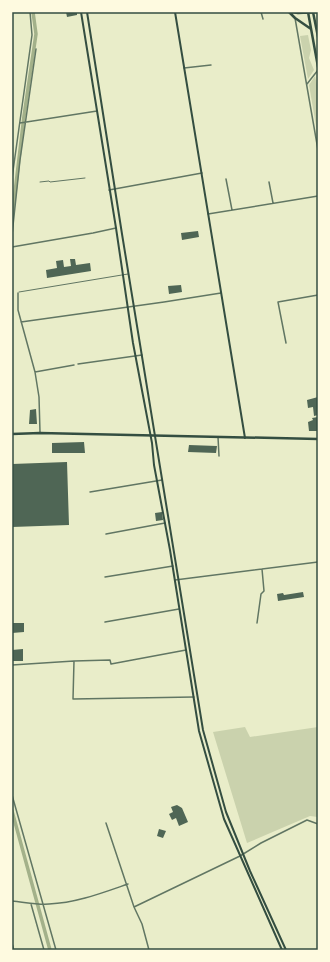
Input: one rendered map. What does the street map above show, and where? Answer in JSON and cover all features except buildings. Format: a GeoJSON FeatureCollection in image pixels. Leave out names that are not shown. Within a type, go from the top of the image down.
{"type":"FeatureCollection","features":[{"type":"Feature","properties":{"kind":"main road"},"geometry":{"type":"LineString","coordinates":[[81,12],[133,343],[173,566],[199,731],[222,812],[282,950]]}},
{"type":"Feature","properties":{"kind":"main road"},"geometry":{"type":"LineString","coordinates":[[87,12],[114,189],[205,737],[226,812],[286,950]]}},
{"type":"Feature","properties":{"kind":"main road"},"geometry":{"type":"LineString","coordinates":[[175,12],[245,438]]}},
{"type":"Feature","properties":{"kind":"main road"},"geometry":{"type":"LineString","coordinates":[[291,12],[318,12]]}},
{"type":"Feature","properties":{"kind":"main road"},"geometry":{"type":"LineString","coordinates":[[291,12],[295,18],[311,29]]}},
{"type":"Feature","properties":{"kind":"main road"},"geometry":{"type":"LineString","coordinates":[[313,12],[317,25],[318,37]]}},
{"type":"Feature","properties":{"kind":"main road"},"geometry":{"type":"LineString","coordinates":[[308,13],[318,67]]}},
{"type":"Feature","properties":{"kind":"main road"},"geometry":{"type":"LineString","coordinates":[[12,434],[40,433],[318,439]]}},
{"type":"Feature","properties":{"kind":"street"},"geometry":{"type":"LineString","coordinates":[[12,178],[32,34],[30,12]]}},
{"type":"Feature","properties":{"kind":"street"},"geometry":{"type":"LineString","coordinates":[[261,12],[263,19]]}},
{"type":"Feature","properties":{"kind":"street"},"geometry":{"type":"LineString","coordinates":[[295,18],[318,150]]}},
{"type":"Feature","properties":{"kind":"street"},"geometry":{"type":"LineString","coordinates":[[12,234],[25,123],[36,49]]}},
{"type":"Feature","properties":{"kind":"street"},"geometry":{"type":"LineString","coordinates":[[184,68],[211,65]]}},
{"type":"Feature","properties":{"kind":"street"},"geometry":{"type":"LineString","coordinates":[[307,86],[318,70]]}},
{"type":"Feature","properties":{"kind":"street"},"geometry":{"type":"LineString","coordinates":[[19,123],[97,111]]}},
{"type":"Feature","properties":{"kind":"street"},"geometry":{"type":"LineString","coordinates":[[109,190],[202,173]]}},
{"type":"Feature","properties":{"kind":"street"},"geometry":{"type":"LineString","coordinates":[[226,178],[232,210]]}},
{"type":"Feature","properties":{"kind":"street"},"geometry":{"type":"LineString","coordinates":[[269,182],[273,203]]}},
{"type":"Feature","properties":{"kind":"street"},"geometry":{"type":"LineString","coordinates":[[208,214],[318,196]]}},
{"type":"Feature","properties":{"kind":"street"},"geometry":{"type":"LineString","coordinates":[[12,247],[93,234],[116,228]]}},
{"type":"Feature","properties":{"kind":"street"},"geometry":{"type":"LineString","coordinates":[[18,293],[18,310],[35,372],[39,397],[40,433]]}},
{"type":"Feature","properties":{"kind":"street"},"geometry":{"type":"LineString","coordinates":[[21,322],[128,308],[221,293]]}},
{"type":"Feature","properties":{"kind":"street"},"geometry":{"type":"LineString","coordinates":[[286,343],[278,302],[318,294]]}},
{"type":"Feature","properties":{"kind":"street"},"geometry":{"type":"LineString","coordinates":[[78,364],[142,355]]}},
{"type":"Feature","properties":{"kind":"street"},"geometry":{"type":"LineString","coordinates":[[35,372],[74,365]]}},
{"type":"Feature","properties":{"kind":"street"},"geometry":{"type":"LineString","coordinates":[[218,437],[219,456]]}},
{"type":"Feature","properties":{"kind":"street"},"geometry":{"type":"LineString","coordinates":[[90,492],[162,480]]}},
{"type":"Feature","properties":{"kind":"street"},"geometry":{"type":"LineString","coordinates":[[106,534],[165,523]]}},
{"type":"Feature","properties":{"kind":"street"},"geometry":{"type":"LineString","coordinates":[[175,580],[318,562]]}},
{"type":"Feature","properties":{"kind":"street"},"geometry":{"type":"LineString","coordinates":[[105,577],[173,566]]}},
{"type":"Feature","properties":{"kind":"street"},"geometry":{"type":"LineString","coordinates":[[257,623],[261,594],[264,591],[262,569]]}},
{"type":"Feature","properties":{"kind":"street"},"geometry":{"type":"LineString","coordinates":[[105,622],[179,609]]}},
{"type":"Feature","properties":{"kind":"street"},"geometry":{"type":"LineString","coordinates":[[12,665],[110,660],[110,664],[186,650]]}},
{"type":"Feature","properties":{"kind":"street"},"geometry":{"type":"LineString","coordinates":[[74,661],[73,699],[194,697]]}},
{"type":"Feature","properties":{"kind":"street"},"geometry":{"type":"LineString","coordinates":[[12,795],[56,950]]}},
{"type":"Feature","properties":{"kind":"street"},"geometry":{"type":"LineString","coordinates":[[134,907],[240,856],[261,843],[307,820],[318,824]]}},
{"type":"Feature","properties":{"kind":"street"},"geometry":{"type":"LineString","coordinates":[[106,823],[128,884],[134,907],[142,924],[149,950]]}},
{"type":"Feature","properties":{"kind":"street"},"geometry":{"type":"LineString","coordinates":[[12,901],[31,904],[67,902],[80,900],[128,884]]}},
{"type":"Feature","properties":{"kind":"street"},"geometry":{"type":"LineString","coordinates":[[31,904],[44,950]]}},
{"type":"Feature","properties":{"kind":"lane"},"geometry":{"type":"LineString","coordinates":[[40,182],[85,178]]}},
{"type":"Feature","properties":{"kind":"lane"},"geometry":{"type":"LineString","coordinates":[[18,293],[128,274]]}},
{"type":"Feature","properties":{"kind":"green space"},"geometry":{"type":"Polygon","coordinates":[[[308,35],[311,50],[309,58],[314,70],[308,79],[300,36],[308,35]]]}},
{"type":"Feature","properties":{"kind":"green space"},"geometry":{"type":"Polygon","coordinates":[[[315,76],[318,89],[318,137],[309,85],[315,76]]]}},
{"type":"Feature","properties":{"kind":"green space"},"geometry":{"type":"Polygon","coordinates":[[[245,727],[250,737],[318,727],[318,817],[310,816],[247,843],[213,732],[245,727]]]}},
{"type":"Feature","properties":{"kind":"waterway"},"geometry":{"type":"LineString","coordinates":[[12,218],[24,116],[36,34],[33,12]]}},
{"type":"Feature","properties":{"kind":"waterway"},"geometry":{"type":"LineString","coordinates":[[12,811],[50,950]]}}]}
